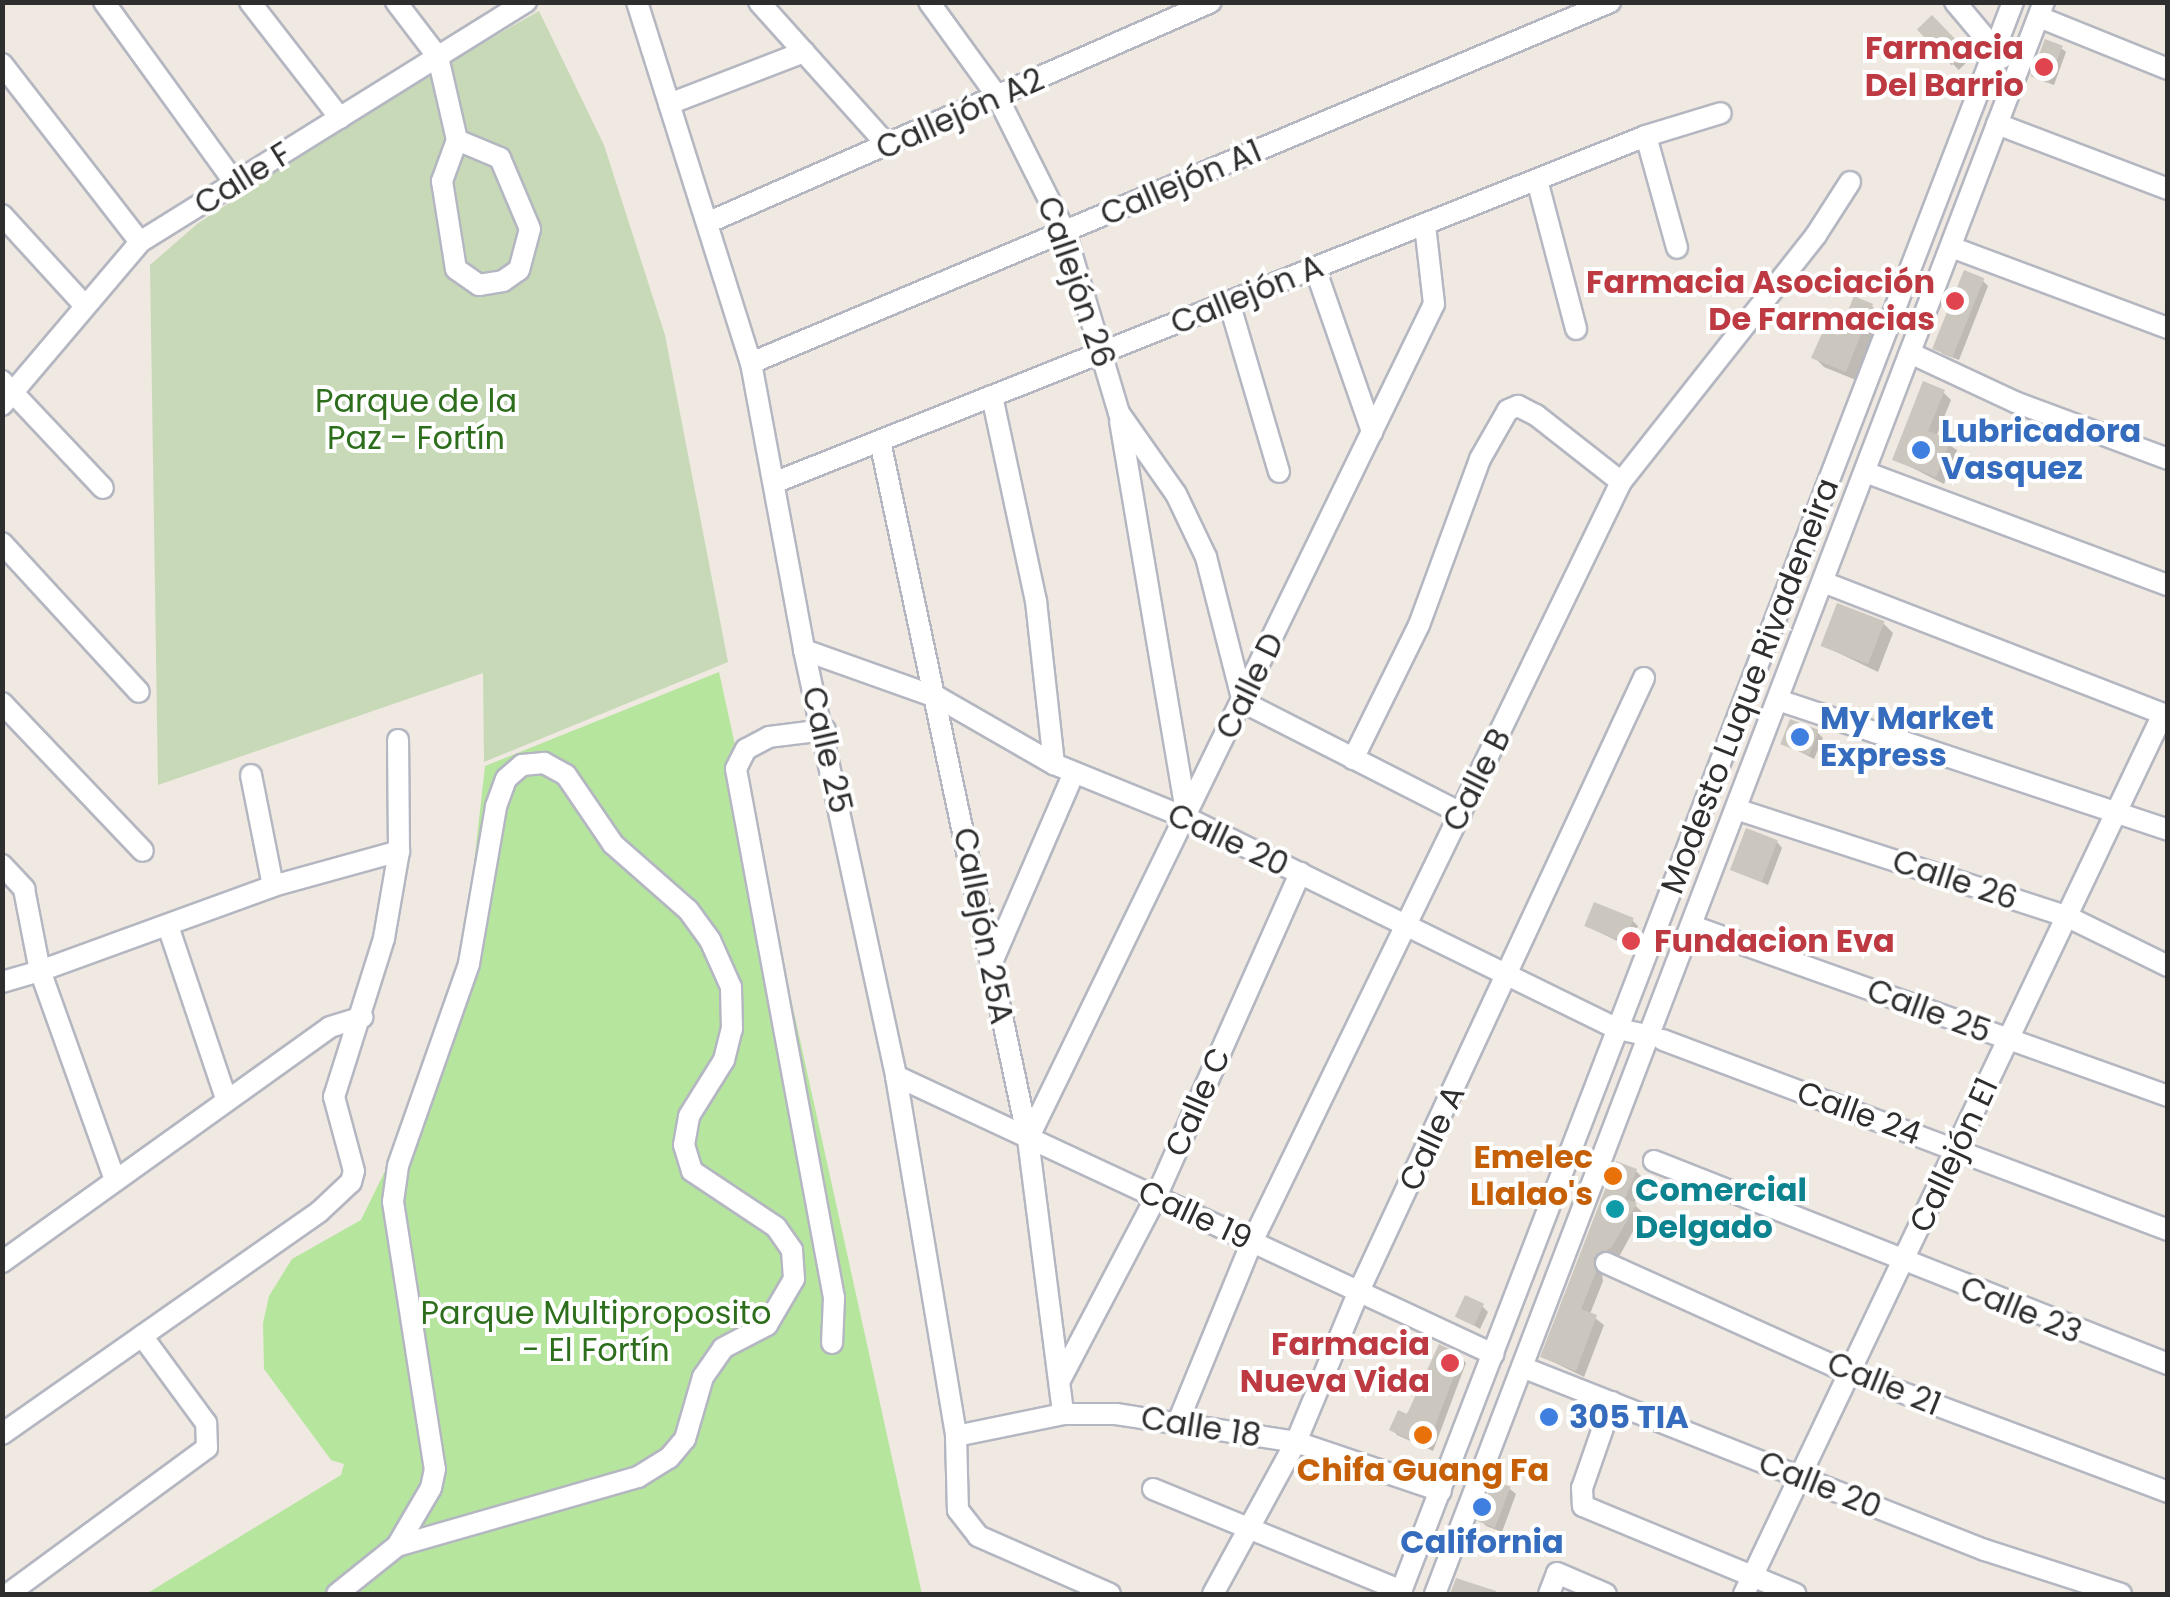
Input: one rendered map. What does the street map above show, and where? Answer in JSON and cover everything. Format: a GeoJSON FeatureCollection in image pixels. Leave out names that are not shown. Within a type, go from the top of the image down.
{"type":"FeatureCollection","features":[{"type":"Feature","properties":{"kind":"street"},"geometry":{"type":"LineString","coordinates":[[104,2],[235,183]]}},
{"type":"Feature","properties":{"kind":"street"},"geometry":{"type":"LineString","coordinates":[[250,2],[340,118]]}},
{"type":"Feature","properties":{"kind":"street"},"geometry":{"type":"LineString","coordinates":[[396,2],[438,57],[458,140],[442,181],[456,269],[479,285],[503,282],[523,261],[530,229],[500,158],[458,140]]}},
{"type":"Feature","properties":{"kind":"street","name":"Calle F"},"geometry":{"type":"LineString","coordinates":[[6,392],[140,242],[526,2]]}},
{"type":"Feature","properties":{"kind":"street","name":"Calle 25"},"geometry":{"type":"LineString","coordinates":[[637,2],[751,363],[804,650],[825,730],[896,1076],[956,1436],[958,1510],[978,1536],[1110,1594]]}},
{"type":"Feature","properties":{"kind":"street"},"geometry":{"type":"LineString","coordinates":[[758,2],[889,146]]}},
{"type":"Feature","properties":{"kind":"street","name":"Callejón 26"},"geometry":{"type":"LineString","coordinates":[[929,2],[998,96],[1065,232],[1104,352],[1118,413],[1187,818]]}},
{"type":"Feature","properties":{"kind":"street","name":"Callejón A2"},"geometry":{"type":"LineString","coordinates":[[707,223],[1212,2]]}},
{"type":"Feature","properties":{"kind":"street","name":"Callejón A1"},"geometry":{"type":"LineString","coordinates":[[751,363],[1610,2]]}},
{"type":"Feature","properties":{"kind":"street"},"geometry":{"type":"LineString","coordinates":[[1955,2],[2016,75]]}},
{"type":"Feature","properties":{"kind":"street","name":"Modesto Luque Rivadeneira"},"geometry":{"type":"LineString","coordinates":[[1401,1593],[2013,2]]}},
{"type":"Feature","properties":{"kind":"street"},"geometry":{"type":"LineString","coordinates":[[2041,10],[2168,69]]}},
{"type":"Feature","properties":{"kind":"street","name":"Modesto Luque Rivadeneira"},"geometry":{"type":"LineString","coordinates":[[1435,1594],[1589,1195],[1656,1038],[1669,984],[2041,10]]}},
{"type":"Feature","properties":{"kind":"street"},"geometry":{"type":"LineString","coordinates":[[669,104],[804,52]]}},
{"type":"Feature","properties":{"kind":"street"},"geometry":{"type":"LineString","coordinates":[[2,64],[140,242]]}},
{"type":"Feature","properties":{"kind":"street","name":"Callejón A"},"geometry":{"type":"LineString","coordinates":[[776,482],[1646,136],[1721,113]]}},
{"type":"Feature","properties":{"kind":"street"},"geometry":{"type":"LineString","coordinates":[[1998,124],[2168,189]]}},
{"type":"Feature","properties":{"kind":"street"},"geometry":{"type":"LineString","coordinates":[[1646,136],[1676,248]]}},
{"type":"Feature","properties":{"kind":"street"},"geometry":{"type":"LineString","coordinates":[[1537,180],[1576,329]]}},
{"type":"Feature","properties":{"kind":"street","name":"Calle B"},"geometry":{"type":"LineString","coordinates":[[1178,1422],[1252,1242],[1621,482],[1816,236],[1850,182]]}},
{"type":"Feature","properties":{"kind":"street"},"geometry":{"type":"LineString","coordinates":[[1937,194],[1964,213]]}},
{"type":"Feature","properties":{"kind":"street"},"geometry":{"type":"LineString","coordinates":[[2,215],[85,306]]}},
{"type":"Feature","properties":{"kind":"street","name":"Calle D"},"geometry":{"type":"LineString","coordinates":[[1028,1139],[1434,304],[1424,224]]}},
{"type":"Feature","properties":{"kind":"street"},"geometry":{"type":"LineString","coordinates":[[1951,247],[2168,328]]}},
{"type":"Feature","properties":{"kind":"street"},"geometry":{"type":"LineString","coordinates":[[1314,268],[1372,432]]}},
{"type":"Feature","properties":{"kind":"street"},"geometry":{"type":"LineString","coordinates":[[1229,302],[1278,472]]}},
{"type":"Feature","properties":{"kind":"street"},"geometry":{"type":"LineString","coordinates":[[1888,410],[1878,384],[1889,320]]}},
{"type":"Feature","properties":{"kind":"street"},"geometry":{"type":"LineString","coordinates":[[1910,353],[2015,402],[2168,459]]}},
{"type":"Feature","properties":{"kind":"street"},"geometry":{"type":"LineString","coordinates":[[6,392],[103,488]]}},
{"type":"Feature","properties":{"kind":"street"},"geometry":{"type":"LineString","coordinates":[[992,396],[1036,602],[1054,764]]}},
{"type":"Feature","properties":{"kind":"street"},"geometry":{"type":"LineString","coordinates":[[1353,759],[1419,625],[1480,460],[1508,410],[1518,406],[1536,415],[1621,482]]}},
{"type":"Feature","properties":{"kind":"street","name":"Callejón 26"},"geometry":{"type":"LineString","coordinates":[[1118,413],[1190,518],[1243,702]]}},
{"type":"Feature","properties":{"kind":"street","name":"Callejón 25A"},"geometry":{"type":"LineString","coordinates":[[880,441],[939,698],[989,969],[1028,1139],[1063,1414]]}},
{"type":"Feature","properties":{"kind":"street"},"geometry":{"type":"LineString","coordinates":[[1865,472],[2168,585]]}},
{"type":"Feature","properties":{"kind":"street"},"geometry":{"type":"LineString","coordinates":[[2,543],[139,692]]}},
{"type":"Feature","properties":{"kind":"street"},"geometry":{"type":"LineString","coordinates":[[1822,582],[2165,715]]}},
{"type":"Feature","properties":{"kind":"street","name":"Calle 20"},"geometry":{"type":"LineString","coordinates":[[804,650],[939,698],[1054,764],[1187,818],[1618,1029],[1656,1038]]}},
{"type":"Feature","properties":{"kind":"street","name":"Calle A"},"geometry":{"type":"LineString","coordinates":[[1214,1594],[1296,1442],[1359,1292],[1509,976],[1644,678]]}},
{"type":"Feature","properties":{"kind":"street"},"geometry":{"type":"LineString","coordinates":[[1778,700],[2168,830]]}},
{"type":"Feature","properties":{"kind":"street"},"geometry":{"type":"LineString","coordinates":[[1243,702],[1460,813]]}},
{"type":"Feature","properties":{"kind":"street"},"geometry":{"type":"LineString","coordinates":[[2,703],[143,851]]}},
{"type":"Feature","properties":{"kind":"street","name":"Callejón E1"},"geometry":{"type":"LineString","coordinates":[[1749,1586],[2115,810],[2165,715]]}},
{"type":"Feature","properties":{"kind":"street"},"geometry":{"type":"LineString","coordinates":[[825,730],[769,737],[746,749],[736,769],[834,1298],[832,1343]]}},
{"type":"Feature","properties":{"kind":"street"},"geometry":{"type":"LineString","coordinates":[[2,1434],[344,1192],[354,1172],[334,1097],[362,1017],[399,850],[398,740]]}},
{"type":"Feature","properties":{"kind":"street"},"geometry":{"type":"LineString","coordinates":[[337,1594],[396,1546],[431,1488],[435,1470],[393,1202],[398,1166],[469,964],[496,807],[506,779],[522,765],[544,763],[566,775],[613,844],[688,910],[710,940],[731,987],[732,1029],[724,1060],[689,1116],[684,1144],[692,1170],[776,1227],[792,1250],[794,1279],[787,1301],[767,1325],[723,1348],[703,1377],[686,1440],[669,1458],[638,1477],[396,1546]]}},
{"type":"Feature","properties":{"kind":"street"},"geometry":{"type":"LineString","coordinates":[[989,969],[1074,773]]}},
{"type":"Feature","properties":{"kind":"street"},"geometry":{"type":"LineString","coordinates":[[251,775],[273,886]]}},
{"type":"Feature","properties":{"kind":"street","name":"Calle 26"},"geometry":{"type":"LineString","coordinates":[[1736,810],[2066,916],[2168,966]]}},
{"type":"Feature","properties":{"kind":"street"},"geometry":{"type":"LineString","coordinates":[[2,982],[273,886],[399,850]]}},
{"type":"Feature","properties":{"kind":"street"},"geometry":{"type":"LineString","coordinates":[[2,865],[20,884],[40,971],[115,1180]]}},
{"type":"Feature","properties":{"kind":"street","name":"Calle C"},"geometry":{"type":"LineString","coordinates":[[1060,1380],[1156,1197],[1300,873]]}},
{"type":"Feature","properties":{"kind":"street"},"geometry":{"type":"LineString","coordinates":[[168,926],[226,1098]]}},
{"type":"Feature","properties":{"kind":"street","name":"Calle 25"},"geometry":{"type":"LineString","coordinates":[[1692,926],[2168,1096]]}},
{"type":"Feature","properties":{"kind":"street"},"geometry":{"type":"LineString","coordinates":[[1658,930],[1660,954],[1652,976],[1669,984]]}},
{"type":"Feature","properties":{"kind":"street"},"geometry":{"type":"LineString","coordinates":[[2,1262],[330,1027],[362,1017]]}},
{"type":"Feature","properties":{"kind":"street","name":"Calle 24"},"geometry":{"type":"LineString","coordinates":[[1656,1038],[2168,1230]]}},
{"type":"Feature","properties":{"kind":"street","name":"Calle 19"},"geometry":{"type":"LineString","coordinates":[[896,1076],[1493,1354]]}},
{"type":"Feature","properties":{"kind":"street"},"geometry":{"type":"LineString","coordinates":[[1568,1156],[1586,1164],[1589,1195]]}},
{"type":"Feature","properties":{"kind":"street","name":"Calle 23"},"geometry":{"type":"LineString","coordinates":[[1654,1161],[2168,1364]]}},
{"type":"Feature","properties":{"kind":"street","name":"Calle 21"},"geometry":{"type":"LineString","coordinates":[[1606,1263],[1850,1373],[2168,1492]]}},
{"type":"Feature","properties":{"kind":"street"},"geometry":{"type":"LineString","coordinates":[[8,1594],[206,1448],[206,1422],[142,1336]]}},
{"type":"Feature","properties":{"kind":"street","name":"Calle 20"},"geometry":{"type":"LineString","coordinates":[[1522,1367],[1802,1478],[2121,1594]]}},
{"type":"Feature","properties":{"kind":"street"},"geometry":{"type":"LineString","coordinates":[[1612,1402],[1582,1488],[1583,1506],[1749,1586],[1795,1594]]}},
{"type":"Feature","properties":{"kind":"street","name":"Calle 18"},"geometry":{"type":"LineString","coordinates":[[956,1436],[1063,1414],[1178,1422],[1296,1442],[1440,1491]]}},
{"type":"Feature","properties":{"kind":"street"},"geometry":{"type":"LineString","coordinates":[[1153,1490],[1401,1593]]}},
{"type":"Feature","properties":{"kind":"street"},"geometry":{"type":"LineString","coordinates":[[1549,1594],[1557,1573],[1606,1594]]}},
{"type":"Feature","properties":{"kind":"green space","name":"Parque de la Paz - Fortín"},"geometry":{"type":"Polygon","coordinates":[[[539,11],[604,145],[665,335],[728,662],[484,762],[483,673],[158,785],[150,265],[197,224],[410,84],[539,11]]]}},
{"type":"Feature","properties":{"kind":"green space","name":"Parque Multiproposito - El Fortín"},"geometry":{"type":"Polygon","coordinates":[[[719,672],[922,1594],[146,1594],[341,1475],[344,1464],[331,1460],[264,1369],[263,1323],[269,1296],[292,1259],[361,1220],[411,1118],[464,953],[485,766],[719,672]]]}},
{"type":"Feature","properties":{"kind":"building"},"geometry":{"type":"Polygon","coordinates":[[[1932,15],[1967,51],[1952,66],[1917,30],[1932,15]]]}},
{"type":"Feature","properties":{"kind":"building","name":"Farmacia Del Barrio"},"geometry":{"type":"Polygon","coordinates":[[[2045,39],[2063,46],[2048,83],[2031,76],[2045,39]]]}},
{"type":"Feature","properties":{"kind":"building"},"geometry":{"type":"Polygon","coordinates":[[[1964,270],[1984,278],[1953,357],[1932,349],[1964,270]]]}},
{"type":"Feature","properties":{"kind":"building"},"geometry":{"type":"Polygon","coordinates":[[[1854,296],[1873,304],[1846,372],[1811,358],[1824,329],[1838,335],[1854,296]]]}},
{"type":"Feature","properties":{"kind":"building","name":"Lubricadora Vasquez"},"geometry":{"type":"Polygon","coordinates":[[[1923,381],[1945,390],[1928,431],[1951,440],[1936,477],[1892,460],[1923,381]]]}},
{"type":"Feature","properties":{"kind":"building"},"geometry":{"type":"Polygon","coordinates":[[[1837,603],[1885,621],[1868,664],[1821,646],[1837,603]]]}},
{"type":"Feature","properties":{"kind":"building","name":"My Market Express"},"geometry":{"type":"Polygon","coordinates":[[[1790,719],[1819,730],[1809,755],[1780,744],[1790,719]]]}},
{"type":"Feature","properties":{"kind":"building"},"geometry":{"type":"Polygon","coordinates":[[[1746,828],[1778,840],[1762,882],[1730,870],[1746,828]]]}},
{"type":"Feature","properties":{"kind":"building"},"geometry":{"type":"Polygon","coordinates":[[[1594,902],[1634,918],[1624,942],[1584,926],[1594,902]]]}},
{"type":"Feature","properties":{"kind":"building"},"geometry":{"type":"Polygon","coordinates":[[[1616,1161],[1637,1169],[1625,1199],[1637,1203],[1612,1247],[1593,1258],[1596,1272],[1581,1309],[1597,1315],[1576,1371],[1540,1357],[1616,1161]]]}},
{"type":"Feature","properties":{"kind":"building"},"geometry":{"type":"Polygon","coordinates":[[[1465,1295],[1484,1304],[1474,1326],[1455,1317],[1465,1295]]]}},
{"type":"Feature","properties":{"kind":"building"},"geometry":{"type":"Polygon","coordinates":[[[1439,1344],[1462,1355],[1427,1447],[1389,1430],[1398,1410],[1407,1414],[1439,1344]]]}},
{"type":"Feature","properties":{"kind":"building"},"geometry":{"type":"Polygon","coordinates":[[[1493,1480],[1511,1487],[1495,1528],[1477,1521],[1493,1480]]]}},
{"type":"Feature","properties":{"kind":"building"},"geometry":{"type":"Polygon","coordinates":[[[1456,1578],[1496,1591],[1495,1594],[1450,1594],[1456,1578]]]}},
{"type":"Feature","properties":{"kind":"place","name":"Farmacia Del Barrio"},"geometry":{"type":"Point","coordinates":[2044,67]}},
{"type":"Feature","properties":{"kind":"place","name":"Farmacia Asociación De Farmacias"},"geometry":{"type":"Point","coordinates":[1955,301]}},
{"type":"Feature","properties":{"kind":"place","name":"Lubricadora Vasquez"},"geometry":{"type":"Point","coordinates":[1921,450]}},
{"type":"Feature","properties":{"kind":"place","name":"My Market Express"},"geometry":{"type":"Point","coordinates":[1800,737]}},
{"type":"Feature","properties":{"kind":"place","name":"Fundacion Eva"},"geometry":{"type":"Point","coordinates":[1631,941]}},
{"type":"Feature","properties":{"kind":"place","name":"Emelec Llalao's"},"geometry":{"type":"Point","coordinates":[1613,1176]}},
{"type":"Feature","properties":{"kind":"place","name":"Comercial Delgado"},"geometry":{"type":"Point","coordinates":[1615,1209]}},
{"type":"Feature","properties":{"kind":"place","name":"Farmacia Nueva Vida"},"geometry":{"type":"Point","coordinates":[1450,1363]}},
{"type":"Feature","properties":{"kind":"place","name":"305 TIA"},"geometry":{"type":"Point","coordinates":[1549,1417]}},
{"type":"Feature","properties":{"kind":"place","name":"Chifa Guang Fa"},"geometry":{"type":"Point","coordinates":[1423,1435]}},
{"type":"Feature","properties":{"kind":"place","name":"California"},"geometry":{"type":"Point","coordinates":[1482,1507]}}]}
